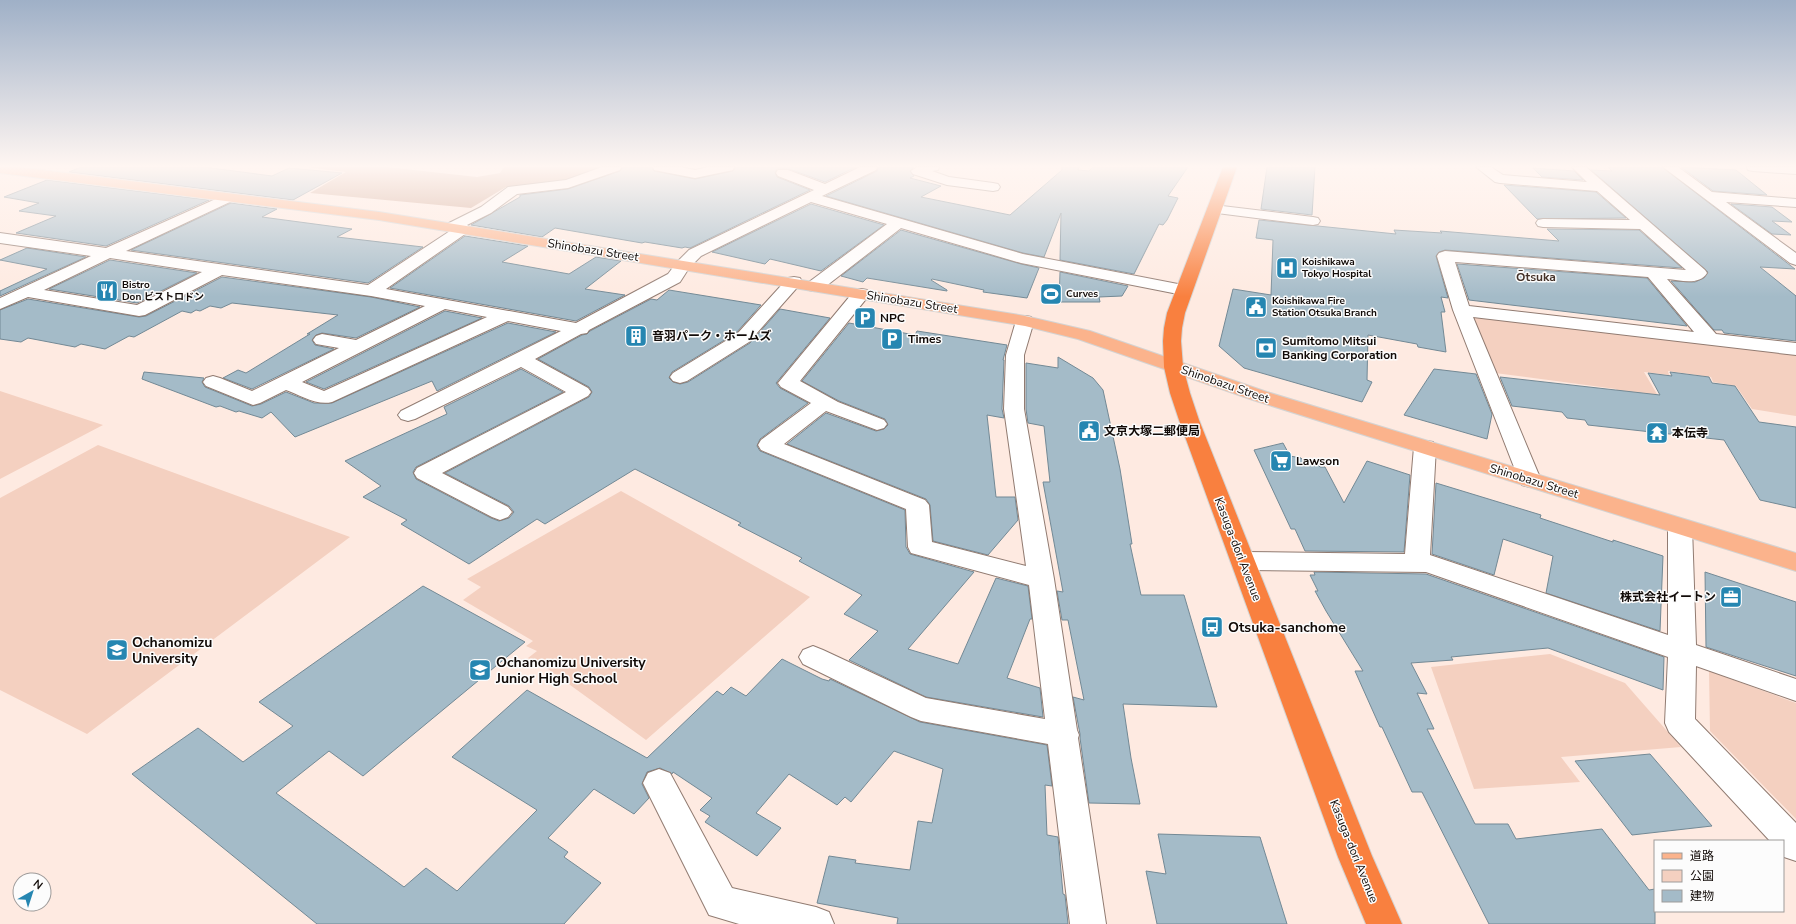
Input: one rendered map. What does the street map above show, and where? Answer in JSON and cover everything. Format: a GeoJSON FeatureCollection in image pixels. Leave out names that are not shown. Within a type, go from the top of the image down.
{"type":"FeatureCollection","features":[{"type":"Feature","properties":{"kind":"highway","name":"Kasuga-dori Avenue"},"geometry":{"type":"LineString","coordinates":[[1214,210],[1183,290],[1171,330],[1172,366],[1180,395],[1355,857],[1384,924]]}},
{"type":"Feature","properties":{"kind":"main road","name":"Shinobazu Street"},"geometry":{"type":"LineString","coordinates":[[329,210],[458,228],[794,282],[1025,321],[1084,335],[1260,396],[1796,562]]}},
{"type":"Feature","properties":{"kind":"street"},"geometry":{"type":"LineString","coordinates":[[0,304],[201,210]]}},
{"type":"Feature","properties":{"kind":"street"},"geometry":{"type":"LineString","coordinates":[[371,291],[458,228],[486,210]]}},
{"type":"Feature","properties":{"kind":"street"},"geometry":{"type":"LineString","coordinates":[[408,415],[521,360],[674,278],[695,252],[782,210]]}},
{"type":"Feature","properties":{"kind":"street"},"geometry":{"type":"LineString","coordinates":[[856,210],[1021,258],[1183,290]]}},
{"type":"Feature","properties":{"kind":"street"},"geometry":{"type":"LineString","coordinates":[[1223,210],[1313,221]]}},
{"type":"Feature","properties":{"kind":"street"},"geometry":{"type":"LineString","coordinates":[[1530,480],[1462,310],[1445,256],[1654,274],[1696,276],[1699,273],[1627,210]]}},
{"type":"Feature","properties":{"kind":"street"},"geometry":{"type":"LineString","coordinates":[[1727,210],[1796,260]]}},
{"type":"Feature","properties":{"kind":"street"},"geometry":{"type":"LineString","coordinates":[[815,286],[898,222]]}},
{"type":"Feature","properties":{"kind":"street"},"geometry":{"type":"LineString","coordinates":[[1543,223],[1644,225]]}},
{"type":"Feature","properties":{"kind":"street"},"geometry":{"type":"LineString","coordinates":[[1763,237],[1789,239]]}},
{"type":"Feature","properties":{"kind":"street"},"geometry":{"type":"LineString","coordinates":[[0,238],[371,291],[580,329]]}},
{"type":"Feature","properties":{"kind":"street"},"geometry":{"type":"LineString","coordinates":[[0,290],[139,311],[220,269]]}},
{"type":"Feature","properties":{"kind":"street"},"geometry":{"type":"LineString","coordinates":[[1654,274],[1710,339]]}},
{"type":"Feature","properties":{"kind":"street"},"geometry":{"type":"LineString","coordinates":[[680,377],[743,338],[794,282]]}},
{"type":"Feature","properties":{"kind":"street"},"geometry":{"type":"LineString","coordinates":[[861,294],[788,383],[824,403],[877,424]]}},
{"type":"Feature","properties":{"kind":"street"},"geometry":{"type":"LineString","coordinates":[[213,382],[253,399],[442,304]]}},
{"type":"Feature","properties":{"kind":"street"},"geometry":{"type":"LineString","coordinates":[[1462,310],[1796,349]]}},
{"type":"Feature","properties":{"kind":"street"},"geometry":{"type":"LineString","coordinates":[[286,383],[325,398],[507,315]]}},
{"type":"Feature","properties":{"kind":"street"},"geometry":{"type":"LineString","coordinates":[[1025,321],[1015,355],[1014,409],[1064,736],[1088,924]]}},
{"type":"Feature","properties":{"kind":"street"},"geometry":{"type":"LineString","coordinates":[[322,340],[359,346]]}},
{"type":"Feature","properties":{"kind":"street"},"geometry":{"type":"LineString","coordinates":[[500,512],[425,472],[581,392],[521,360]]}},
{"type":"Feature","properties":{"kind":"street"},"geometry":{"type":"LineString","coordinates":[[824,403],[769,445],[916,505],[920,547],[1041,579]]}},
{"type":"Feature","properties":{"kind":"street"},"geometry":{"type":"LineString","coordinates":[[1417,563],[1424,447]]}},
{"type":"Feature","properties":{"kind":"street"},"geometry":{"type":"LineString","coordinates":[[1680,527],[1682,650],[1680,723],[1796,846]]}},
{"type":"Feature","properties":{"kind":"street"},"geometry":{"type":"LineString","coordinates":[[1243,561],[1428,562],[1796,690]]}},
{"type":"Feature","properties":{"kind":"street"},"geometry":{"type":"LineString","coordinates":[[813,657],[921,709],[1064,736]]}},
{"type":"Feature","properties":{"kind":"street"},"geometry":{"type":"LineString","coordinates":[[659,783],[721,903],[816,924]]}},
{"type":"Feature","properties":{"kind":"green space"},"geometry":{"type":"Polygon","coordinates":[[[1472,316],[1796,354],[1796,416],[1752,409],[1736,386],[1713,382],[1711,377],[1668,371],[1669,375],[1644,372],[1664,406],[1625,402],[1616,389],[1495,373],[1472,316]]]}},
{"type":"Feature","properties":{"kind":"green space"},"geometry":{"type":"Polygon","coordinates":[[[0,391],[103,425],[0,479],[0,391]]]}},
{"type":"Feature","properties":{"kind":"green space"},"geometry":{"type":"Polygon","coordinates":[[[98,445],[350,537],[87,734],[0,690],[0,498],[98,445]]]}},
{"type":"Feature","properties":{"kind":"green space"},"geometry":{"type":"Polygon","coordinates":[[[621,491],[810,597],[646,740],[548,669],[528,658],[537,651],[526,646],[533,641],[463,600],[481,587],[467,579],[621,491]]]}},
{"type":"Feature","properties":{"kind":"green space"},"geometry":{"type":"Polygon","coordinates":[[[1550,654],[1625,683],[1681,747],[1561,757],[1580,782],[1474,789],[1431,667],[1550,654]]]}},
{"type":"Feature","properties":{"kind":"green space"},"geometry":{"type":"Polygon","coordinates":[[[1709,671],[1796,703],[1796,819],[1710,731],[1709,671]]]}},
{"type":"Feature","properties":{"kind":"building"},"geometry":{"type":"Polygon","coordinates":[[[186,210],[106,246],[16,233],[56,216],[19,211],[186,210]]]}},
{"type":"Feature","properties":{"kind":"building"},"geometry":{"type":"Polygon","coordinates":[[[216,210],[275,210],[262,217],[352,229],[337,237],[423,247],[368,283],[131,250],[216,210]]]}},
{"type":"Feature","properties":{"kind":"building"},"geometry":{"type":"Polygon","coordinates":[[[497,210],[768,210],[690,248],[645,242],[642,243],[555,228],[542,237],[471,225],[497,210]]]}},
{"type":"Feature","properties":{"kind":"building"},"geometry":{"type":"Polygon","coordinates":[[[798,210],[832,210],[884,225],[821,271],[770,259],[765,264],[712,252],[798,210]]]}},
{"type":"Feature","properties":{"kind":"building"},"geometry":{"type":"Polygon","coordinates":[[[875,210],[986,210],[1010,215],[1016,210],[1172,210],[1163,225],[1159,224],[1134,274],[1060,260],[1061,213],[1044,257],[1023,253],[875,210]]]}},
{"type":"Feature","properties":{"kind":"building"},"geometry":{"type":"Polygon","coordinates":[[[1271,210],[1312,210],[1312,215],[1271,210]]]}},
{"type":"Feature","properties":{"kind":"building"},"geometry":{"type":"Polygon","coordinates":[[[1528,210],[1617,210],[1626,218],[1537,219],[1528,210]]]}},
{"type":"Feature","properties":{"kind":"building"},"geometry":{"type":"Polygon","coordinates":[[[1637,210],[1718,210],[1795,269],[1760,267],[1796,296],[1796,341],[1724,333],[1722,330],[1714,330],[1671,281],[1695,282],[1704,278],[1708,272],[1637,210]]]}},
{"type":"Feature","properties":{"kind":"building"},"geometry":{"type":"Polygon","coordinates":[[[1739,210],[1776,210],[1792,222],[1772,221],[1791,235],[1772,234],[1739,210]]]}},
{"type":"Feature","properties":{"kind":"building"},"geometry":{"type":"Polygon","coordinates":[[[1259,220],[1396,234],[1394,230],[1442,233],[1440,231],[1559,241],[1547,229],[1639,230],[1682,268],[1445,250],[1439,252],[1436,256],[1448,298],[1441,297],[1445,312],[1441,312],[1446,352],[1418,347],[1417,344],[1368,335],[1367,380],[1372,382],[1362,402],[1244,368],[1219,346],[1233,289],[1271,295],[1273,240],[1256,238],[1259,220]]]}},
{"type":"Feature","properties":{"kind":"building"},"geometry":{"type":"Polygon","coordinates":[[[901,230],[1039,268],[1027,298],[983,292],[984,290],[932,279],[931,280],[947,291],[867,278],[863,282],[841,276],[901,230]]]}},
{"type":"Feature","properties":{"kind":"building"},"geometry":{"type":"Polygon","coordinates":[[[465,236],[528,246],[502,262],[569,274],[596,257],[621,261],[585,289],[625,295],[576,321],[390,288],[465,236]]]}},
{"type":"Feature","properties":{"kind":"building"},"geometry":{"type":"Polygon","coordinates":[[[27,248],[86,257],[0,296],[0,291],[47,269],[0,260],[27,248]]]}},
{"type":"Feature","properties":{"kind":"building"},"geometry":{"type":"Polygon","coordinates":[[[110,260],[197,273],[137,303],[49,289],[110,260]]]}},
{"type":"Feature","properties":{"kind":"building"},"geometry":{"type":"Polygon","coordinates":[[[1457,264],[1647,278],[1687,326],[1469,300],[1457,264]]]}},
{"type":"Feature","properties":{"kind":"building"},"geometry":{"type":"Polygon","coordinates":[[[1060,272],[1128,286],[1122,296],[1099,297],[1100,302],[1059,302],[1060,272]]]}},
{"type":"Feature","properties":{"kind":"building"},"geometry":{"type":"Polygon","coordinates":[[[222,277],[371,297],[420,307],[356,338],[322,333],[316,335],[312,340],[315,345],[334,349],[252,389],[223,378],[238,370],[246,373],[338,315],[232,303],[221,308],[210,306],[200,311],[196,310],[191,313],[182,311],[134,337],[129,336],[105,349],[81,344],[75,347],[28,338],[21,342],[0,339],[0,310],[28,299],[139,317],[146,316],[222,277]]]}},
{"type":"Feature","properties":{"kind":"building"},"geometry":{"type":"Polygon","coordinates":[[[669,290],[761,305],[736,333],[672,372],[669,378],[673,382],[680,384],[688,382],[750,343],[780,309],[830,318],[776,383],[780,388],[808,403],[760,439],[757,446],[760,451],[905,510],[906,547],[910,554],[974,572],[908,649],[958,664],[996,578],[1028,586],[1032,619],[1030,619],[1007,678],[1040,688],[1043,717],[926,697],[849,660],[878,631],[844,614],[862,595],[799,561],[802,558],[738,525],[741,523],[635,469],[545,524],[537,519],[469,564],[401,524],[407,520],[363,497],[381,486],[345,461],[447,414],[444,407],[521,369],[563,392],[416,467],[413,472],[416,479],[491,518],[499,521],[509,518],[514,512],[509,506],[445,473],[589,397],[592,392],[589,387],[538,359],[651,299],[657,300],[669,290]]]}},
{"type":"Feature","properties":{"kind":"building"},"geometry":{"type":"Polygon","coordinates":[[[445,311],[482,318],[324,389],[306,382],[445,311]]]}},
{"type":"Feature","properties":{"kind":"building"},"geometry":{"type":"Polygon","coordinates":[[[508,323],[556,332],[437,391],[432,381],[295,437],[271,412],[262,418],[239,411],[236,412],[220,406],[216,407],[142,379],[144,372],[204,378],[202,382],[205,387],[252,406],[261,404],[286,392],[314,403],[332,403],[508,323]]]}},
{"type":"Feature","properties":{"kind":"building"},"geometry":{"type":"Polygon","coordinates":[[[849,323],[915,335],[917,331],[1007,345],[1003,360],[1002,409],[1004,418],[987,415],[996,497],[1015,497],[1018,520],[988,555],[933,541],[930,505],[926,499],[787,444],[826,413],[876,431],[884,429],[888,425],[885,419],[839,401],[802,381],[849,323]]]}},
{"type":"Feature","properties":{"kind":"building"},"geometry":{"type":"Polygon","coordinates":[[[1058,357],[1093,378],[1103,390],[1120,469],[1132,544],[1130,544],[1141,595],[1184,595],[1217,707],[1123,704],[1140,804],[1089,803],[1080,734],[1073,697],[1084,700],[1068,620],[1062,620],[1057,591],[1063,592],[1043,482],[1050,482],[1044,426],[1028,423],[1026,409],[1026,363],[1058,368],[1058,357]]]}},
{"type":"Feature","properties":{"kind":"building"},"geometry":{"type":"Polygon","coordinates":[[[1434,369],[1476,374],[1492,414],[1487,439],[1404,415],[1434,369]]]}},
{"type":"Feature","properties":{"kind":"building"},"geometry":{"type":"Polygon","coordinates":[[[1670,372],[1709,377],[1712,383],[1735,386],[1759,422],[1796,427],[1796,508],[1760,500],[1724,440],[1588,425],[1585,420],[1567,418],[1562,412],[1512,406],[1500,377],[1660,395],[1648,373],[1672,376],[1670,372]]]}},
{"type":"Feature","properties":{"kind":"building"},"geometry":{"type":"Polygon","coordinates":[[[1283,443],[1290,456],[1301,458],[1306,464],[1325,467],[1344,503],[1367,461],[1410,475],[1404,552],[1305,551],[1295,529],[1291,529],[1254,450],[1283,443]]]}},
{"type":"Feature","properties":{"kind":"building"},"geometry":{"type":"Polygon","coordinates":[[[1436,483],[1541,515],[1540,518],[1613,542],[1613,540],[1663,556],[1660,631],[1546,593],[1553,556],[1503,539],[1494,575],[1432,554],[1436,483]]]}},
{"type":"Feature","properties":{"kind":"building"},"geometry":{"type":"Polygon","coordinates":[[[1314,572],[1426,574],[1664,657],[1663,690],[1548,648],[1451,657],[1453,660],[1411,663],[1427,694],[1417,693],[1434,729],[1427,729],[1475,824],[1508,824],[1516,839],[1602,829],[1649,890],[1654,889],[1655,924],[1489,924],[1422,792],[1412,792],[1382,727],[1380,727],[1355,671],[1363,671],[1315,591],[1318,591],[1310,575],[1315,575],[1314,572]]]}},
{"type":"Feature","properties":{"kind":"building"},"geometry":{"type":"Polygon","coordinates":[[[1705,572],[1796,602],[1796,676],[1706,647],[1705,572]]]}},
{"type":"Feature","properties":{"kind":"building"},"geometry":{"type":"Polygon","coordinates":[[[423,586],[525,642],[363,776],[329,751],[276,793],[404,887],[426,868],[457,891],[537,810],[452,757],[527,690],[647,758],[717,691],[723,695],[731,687],[746,696],[782,659],[822,679],[829,681],[830,679],[920,722],[1047,745],[1052,786],[1045,785],[1047,835],[1058,837],[1063,894],[1065,895],[1068,924],[897,924],[898,918],[817,903],[829,856],[856,860],[855,863],[910,870],[918,821],[932,823],[943,769],[894,751],[851,802],[845,797],[837,805],[789,774],[756,813],[781,828],[757,856],[705,822],[710,816],[700,810],[712,798],[673,772],[672,774],[660,768],[647,772],[642,784],[649,798],[634,814],[594,789],[548,838],[568,852],[564,857],[601,883],[564,924],[317,924],[132,774],[198,728],[243,762],[293,726],[259,702],[423,586]]]}},
{"type":"Feature","properties":{"kind":"building"},"geometry":{"type":"Polygon","coordinates":[[[1650,754],[1712,826],[1632,835],[1575,761],[1650,754]]]}},
{"type":"Feature","properties":{"kind":"building"},"geometry":{"type":"Polygon","coordinates":[[[1158,834],[1260,837],[1287,924],[1157,924],[1146,871],[1166,874],[1158,834]]]}},
{"type":"Feature","properties":{"kind":"place","name":"Koishikawa Tokyo Hospital"},"geometry":{"type":"Point","coordinates":[1287,268]}},
{"type":"Feature","properties":{"kind":"place","name":"Bistro Don ビストロドン"},"geometry":{"type":"Point","coordinates":[107,291]}},
{"type":"Feature","properties":{"kind":"place","name":"Curves"},"geometry":{"type":"Point","coordinates":[1051,294]}},
{"type":"Feature","properties":{"kind":"place","name":"Koishikawa Fire Station Otsuka Branch"},"geometry":{"type":"Point","coordinates":[1256,307]}},
{"type":"Feature","properties":{"kind":"place","name":"NPC"},"geometry":{"type":"Point","coordinates":[865,318]}},
{"type":"Feature","properties":{"kind":"place","name":"音羽パーク・ホームズ"},"geometry":{"type":"Point","coordinates":[636,336]}},
{"type":"Feature","properties":{"kind":"place","name":"Times"},"geometry":{"type":"Point","coordinates":[892,339]}},
{"type":"Feature","properties":{"kind":"place","name":"Sumitomo Mitsui Banking Corporation"},"geometry":{"type":"Point","coordinates":[1266,348]}},
{"type":"Feature","properties":{"kind":"place","name":"文京大塚二郵便局"},"geometry":{"type":"Point","coordinates":[1089,431]}},
{"type":"Feature","properties":{"kind":"place","name":"本伝寺"},"geometry":{"type":"Point","coordinates":[1657,433]}},
{"type":"Feature","properties":{"kind":"place","name":"Lawson"},"geometry":{"type":"Point","coordinates":[1281,461]}},
{"type":"Feature","properties":{"kind":"place","name":"株式会社イートン"},"geometry":{"type":"Point","coordinates":[1731,597]}},
{"type":"Feature","properties":{"kind":"place","name":"Otsuka-sanchome"},"geometry":{"type":"Point","coordinates":[1212,627]}},
{"type":"Feature","properties":{"kind":"place","name":"Ochanomizu University"},"geometry":{"type":"Point","coordinates":[117,650]}},
{"type":"Feature","properties":{"kind":"place","name":"Ochanomizu University Junior High School"},"geometry":{"type":"Point","coordinates":[480,670]}},
{"type":"Feature","properties":{"kind":"district","name":"Ōtsuka"},"geometry":{"type":"Point","coordinates":[1536,277]}}]}
